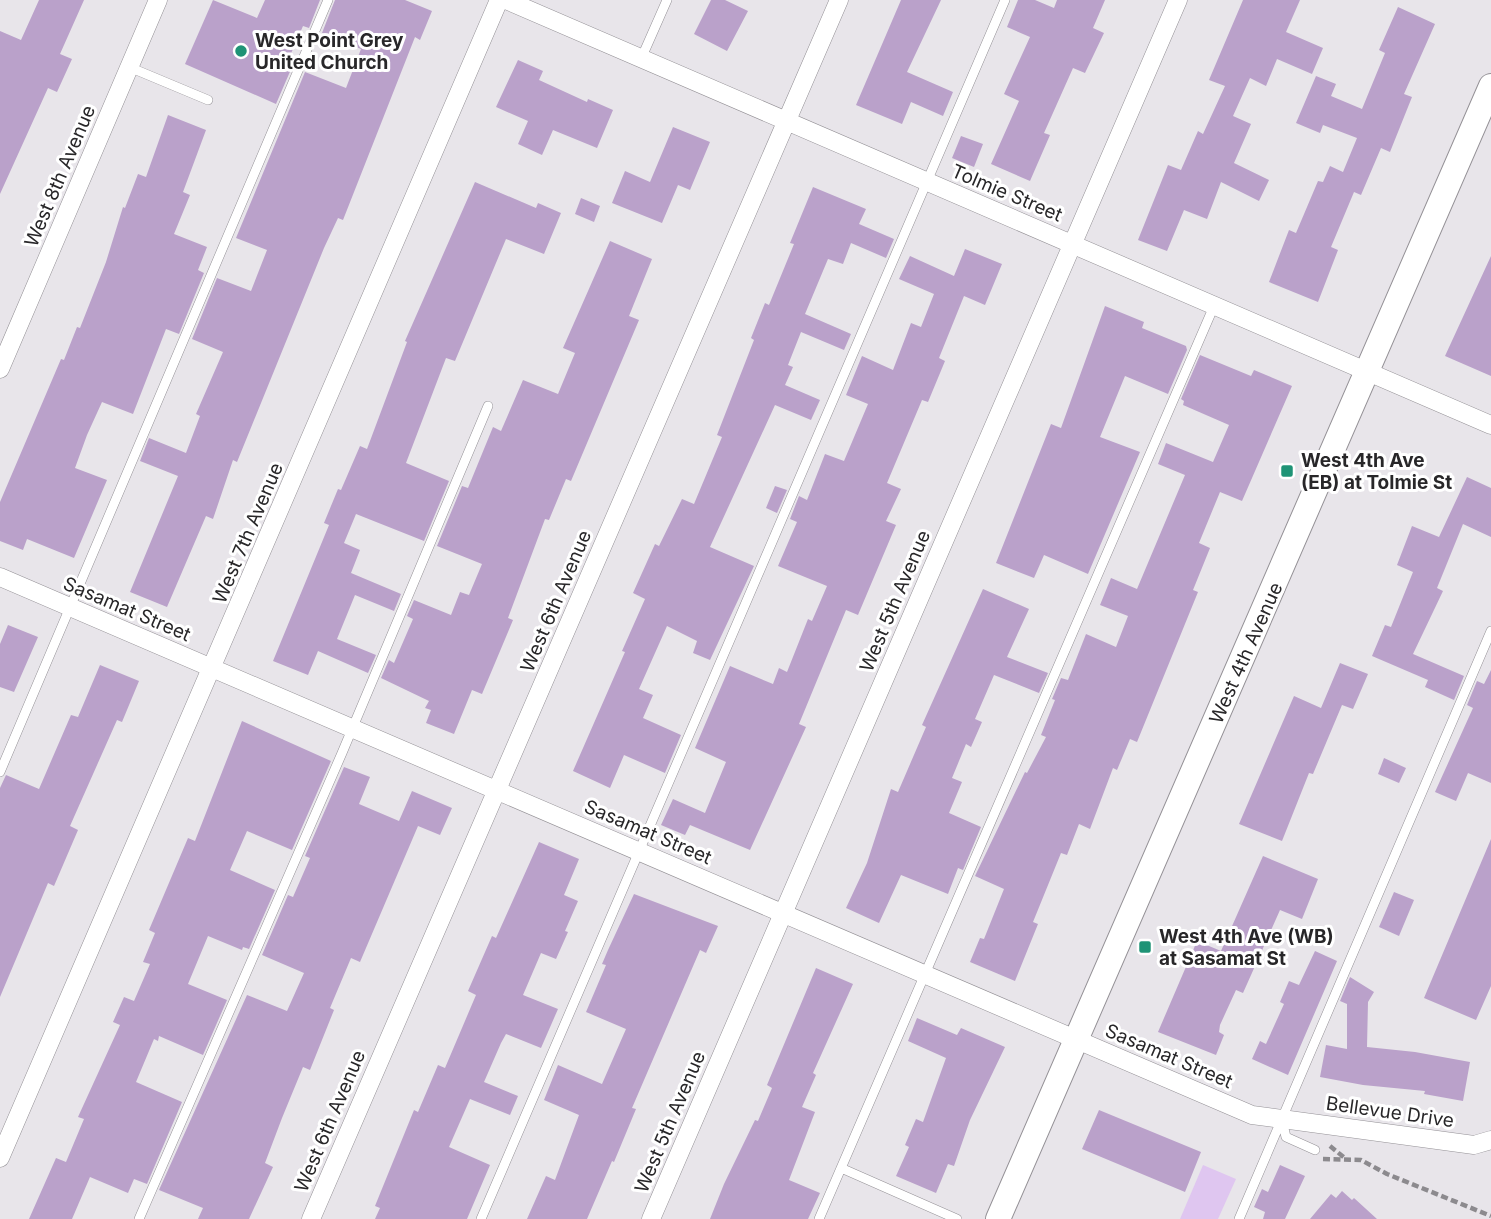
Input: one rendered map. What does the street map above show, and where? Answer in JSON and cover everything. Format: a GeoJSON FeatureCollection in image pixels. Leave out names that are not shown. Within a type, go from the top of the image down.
{"type":"FeatureCollection","features":[{"type":"Feature","properties":{"kind":"main road","name":"West 4th Avenue"},"geometry":{"type":"LineString","coordinates":[[998,1219],[1491,86]]}},
{"type":"Feature","properties":{"kind":"street","name":"West 8th Avenue"},"geometry":{"type":"LineString","coordinates":[[0,369],[158,0]]}},
{"type":"Feature","properties":{"kind":"street","name":"West 7th Avenue"},"geometry":{"type":"LineString","coordinates":[[0,1158],[499,0]]}},
{"type":"Feature","properties":{"kind":"street","name":"Tolmie Street"},"geometry":{"type":"LineString","coordinates":[[506,0],[1491,425]]}},
{"type":"Feature","properties":{"kind":"street","name":"West 6th Avenue"},"geometry":{"type":"LineString","coordinates":[[311,1219],[839,0]]}},
{"type":"Feature","properties":{"kind":"street","name":"West 5th Avenue"},"geometry":{"type":"LineString","coordinates":[[651,1219],[1178,0]]}},
{"type":"Feature","properties":{"kind":"street","name":"Sasamat Street"},"geometry":{"type":"LineString","coordinates":[[0,577],[1252,1115],[1282,1120]]}},
{"type":"Feature","properties":{"kind":"street","name":"Bellevue Drive"},"geometry":{"type":"LineString","coordinates":[[1282,1120],[1474,1144],[1491,1140]]}},
{"type":"Feature","properties":{"kind":"lane"},"geometry":{"type":"LineString","coordinates":[[0,772],[328,0]]}},
{"type":"Feature","properties":{"kind":"lane"},"geometry":{"type":"LineString","coordinates":[[641,59],[667,0]]}},
{"type":"Feature","properties":{"kind":"lane"},"geometry":{"type":"LineString","coordinates":[[481,1219],[1005,0]]}},
{"type":"Feature","properties":{"kind":"lane"},"geometry":{"type":"LineString","coordinates":[[129,67],[208,100]]}},
{"type":"Feature","properties":{"kind":"lane"},"geometry":{"type":"LineString","coordinates":[[820,1219],[1214,306]]}},
{"type":"Feature","properties":{"kind":"lane"},"geometry":{"type":"LineString","coordinates":[[139,1219],[488,406]]}},
{"type":"Feature","properties":{"kind":"lane"},"geometry":{"type":"LineString","coordinates":[[1238,1219],[1491,631]]}},
{"type":"Feature","properties":{"kind":"lane"},"geometry":{"type":"LineString","coordinates":[[1282,1120],[1286,1137],[1315,1150]]}},
{"type":"Feature","properties":{"kind":"lane"},"geometry":{"type":"LineString","coordinates":[[841,1168],[957,1219]]}},
{"type":"Feature","properties":{"kind":"path"},"geometry":{"type":"LineString","coordinates":[[1145,947],[1153,950]]}},
{"type":"Feature","properties":{"kind":"path"},"geometry":{"type":"LineString","coordinates":[[1315,1150],[1320,1158],[1330,1162],[1361,1160],[1387,1174],[1491,1216]]}},
{"type":"Feature","properties":{"kind":"shaded area"},"geometry":{"type":"Polygon","coordinates":[[[1203,1165],[1236,1179],[1218,1219],[1180,1219],[1203,1165]]]}},
{"type":"Feature","properties":{"kind":"building"},"geometry":{"type":"Polygon","coordinates":[[[39,0],[84,0],[60,54],[72,59],[57,92],[48,88],[0,194],[0,31],[21,40],[39,0]]]}},
{"type":"Feature","properties":{"kind":"building","name":"West Point Grey United Church"},"geometry":{"type":"Polygon","coordinates":[[[213,0],[257,18],[265,0],[320,0],[309,28],[303,26],[286,65],[292,67],[276,104],[185,64],[213,0]]]}},
{"type":"Feature","properties":{"kind":"building"},"geometry":{"type":"Polygon","coordinates":[[[335,0],[405,0],[432,11],[420,40],[415,37],[343,220],[338,218],[324,248],[237,462],[233,460],[213,519],[206,516],[167,607],[130,592],[178,476],[140,461],[149,438],[186,453],[200,416],[196,414],[223,352],[192,339],[217,278],[251,291],[267,250],[236,238],[305,72],[346,88],[361,49],[322,33],[335,0]]]}},
{"type":"Feature","properties":{"kind":"building"},"geometry":{"type":"Polygon","coordinates":[[[711,0],[725,0],[748,11],[727,51],[694,34],[711,0]]]}},
{"type":"Feature","properties":{"kind":"building"},"geometry":{"type":"Polygon","coordinates":[[[901,0],[941,0],[907,72],[953,92],[943,116],[911,102],[902,124],[856,105],[901,0]]]}},
{"type":"Feature","properties":{"kind":"building"},"geometry":{"type":"Polygon","coordinates":[[[1018,0],[1035,0],[1054,8],[1057,0],[1105,0],[1093,28],[1104,33],[1085,73],[1073,68],[1044,133],[1050,135],[1030,181],[991,164],[1019,101],[1004,94],[1030,37],[1007,27],[1018,0]]]}},
{"type":"Feature","properties":{"kind":"building"},"geometry":{"type":"Polygon","coordinates":[[[1243,0],[1300,0],[1286,32],[1323,48],[1312,74],[1277,59],[1266,86],[1250,78],[1233,116],[1251,124],[1234,163],[1269,180],[1259,201],[1221,182],[1207,219],[1184,210],[1167,251],[1138,240],[1168,165],[1181,170],[1198,131],[1203,134],[1225,86],[1209,80],[1243,0]]]}},
{"type":"Feature","properties":{"kind":"building"},"geometry":{"type":"Polygon","coordinates":[[[1398,7],[1435,24],[1404,94],[1412,97],[1390,152],[1381,148],[1361,195],[1354,192],[1331,247],[1338,250],[1318,302],[1269,282],[1289,230],[1296,233],[1318,181],[1323,182],[1330,166],[1343,172],[1357,138],[1323,125],[1320,133],[1296,123],[1316,76],[1336,84],[1331,96],[1362,109],[1385,53],[1379,50],[1398,7]]]}},
{"type":"Feature","properties":{"kind":"building"},"geometry":{"type":"Polygon","coordinates":[[[518,60],[543,71],[539,80],[587,102],[588,99],[613,110],[597,148],[553,130],[542,155],[518,144],[528,121],[496,107],[518,60]]]}},
{"type":"Feature","properties":{"kind":"building"},"geometry":{"type":"Polygon","coordinates":[[[168,115],[206,130],[183,192],[190,195],[174,234],[207,247],[198,270],[204,273],[179,334],[166,329],[133,414],[102,402],[75,468],[107,480],[74,558],[27,539],[23,550],[0,541],[0,502],[61,359],[64,360],[77,327],[80,328],[106,262],[123,207],[125,208],[138,174],[146,177],[168,115]]]}},
{"type":"Feature","properties":{"kind":"building"},"geometry":{"type":"Polygon","coordinates":[[[673,127],[710,142],[690,190],[678,185],[662,223],[612,203],[625,171],[650,182],[673,127]]]}},
{"type":"Feature","properties":{"kind":"building"},"geometry":{"type":"Polygon","coordinates":[[[961,136],[983,144],[974,167],[952,158],[961,136]]]}},
{"type":"Feature","properties":{"kind":"building"},"geometry":{"type":"Polygon","coordinates":[[[475,182],[536,208],[538,203],[561,213],[544,254],[506,239],[455,361],[446,358],[406,463],[449,481],[424,541],[356,514],[344,543],[360,550],[351,573],[401,594],[394,611],[355,595],[337,639],[376,655],[368,673],[318,651],[308,675],[273,661],[329,525],[324,523],[338,489],[341,490],[360,446],[367,449],[407,342],[405,341],[475,182]]]}},
{"type":"Feature","properties":{"kind":"building"},"geometry":{"type":"Polygon","coordinates":[[[813,187],[866,209],[859,224],[894,239],[886,258],[851,243],[843,264],[828,259],[805,314],[851,334],[844,350],[801,332],[788,365],[793,367],[785,385],[820,400],[811,420],[775,405],[710,547],[754,566],[710,660],[693,653],[697,641],[667,626],[639,689],[653,695],[643,718],[681,735],[665,773],[624,755],[610,788],[573,771],[645,599],[633,593],[655,544],[659,546],[682,499],[694,504],[722,437],[717,435],[754,340],[751,338],[765,303],[769,305],[794,244],[790,243],[813,187]]]}},
{"type":"Feature","properties":{"kind":"building"},"geometry":{"type":"Polygon","coordinates":[[[581,198],[600,206],[594,222],[575,214],[581,198]]]}},
{"type":"Feature","properties":{"kind":"building"},"geometry":{"type":"Polygon","coordinates":[[[610,241],[652,259],[629,316],[639,320],[571,481],[566,479],[549,520],[545,519],[508,618],[513,620],[482,694],[472,690],[454,734],[426,723],[431,710],[425,708],[429,701],[381,678],[389,660],[394,663],[413,619],[407,616],[414,600],[451,615],[460,592],[469,595],[482,564],[437,546],[462,486],[468,488],[493,427],[501,431],[523,380],[558,394],[575,353],[563,348],[610,241]]]}},
{"type":"Feature","properties":{"kind":"building"},"geometry":{"type":"Polygon","coordinates":[[[965,249],[1002,264],[985,305],[964,296],[939,358],[945,361],[928,402],[922,400],[887,483],[901,489],[886,521],[896,525],[858,615],[846,610],[799,724],[806,727],[750,850],[690,825],[685,835],[661,825],[673,799],[705,813],[726,762],[695,748],[730,666],[773,684],[779,668],[787,672],[808,619],[812,621],[827,586],[778,566],[797,522],[790,519],[799,496],[807,500],[825,454],[844,461],[868,404],[846,395],[862,356],[893,370],[911,323],[921,327],[934,294],[899,279],[910,256],[954,276],[965,249]]]}},
{"type":"Feature","properties":{"kind":"building"},"geometry":{"type":"Polygon","coordinates":[[[1491,256],[1491,376],[1445,356],[1491,256]]]}},
{"type":"Feature","properties":{"kind":"building"},"geometry":{"type":"Polygon","coordinates":[[[1105,306],[1144,322],[1142,328],[1186,346],[1187,350],[1168,394],[1125,376],[1100,437],[1140,452],[1088,574],[1044,555],[1034,578],[996,563],[1051,424],[1061,428],[1105,306]]]}},
{"type":"Feature","properties":{"kind":"building"},"geometry":{"type":"Polygon","coordinates":[[[1200,355],[1251,376],[1254,370],[1292,386],[1242,501],[1220,492],[1199,543],[1210,548],[1193,590],[1198,592],[1137,742],[1130,739],[1117,770],[1113,768],[1090,829],[1079,824],[1067,855],[1061,853],[1033,922],[1038,924],[1015,981],[970,962],[980,938],[984,939],[1004,889],[975,876],[1025,772],[1027,773],[1046,737],[1041,735],[1055,700],[1052,699],[1061,678],[1068,680],[1086,634],[1116,647],[1128,616],[1100,605],[1111,578],[1137,589],[1185,475],[1158,464],[1166,443],[1213,462],[1229,425],[1183,405],[1184,401],[1181,399],[1200,355]]]}},
{"type":"Feature","properties":{"kind":"building"},"geometry":{"type":"Polygon","coordinates":[[[1467,477],[1491,488],[1491,537],[1463,524],[1437,588],[1443,591],[1413,654],[1464,676],[1454,700],[1425,687],[1428,680],[1372,656],[1385,625],[1391,627],[1413,572],[1397,565],[1412,526],[1439,537],[1467,477]]]}},
{"type":"Feature","properties":{"kind":"building"},"geometry":{"type":"Polygon","coordinates":[[[775,486],[787,490],[777,513],[766,508],[775,486]]]}},
{"type":"Feature","properties":{"kind":"building"},"geometry":{"type":"Polygon","coordinates":[[[983,589],[1029,609],[1007,657],[1048,673],[1039,693],[994,675],[975,719],[982,722],[971,747],[966,744],[952,778],[962,782],[949,813],[981,827],[963,870],[958,868],[948,894],[901,875],[879,923],[846,908],[867,863],[891,789],[898,792],[926,727],[922,725],[983,589]]]}},
{"type":"Feature","properties":{"kind":"building"},"geometry":{"type":"Polygon","coordinates":[[[8,625],[38,637],[14,692],[0,687],[0,644],[8,625]]]}},
{"type":"Feature","properties":{"kind":"building"},"geometry":{"type":"Polygon","coordinates":[[[1340,663],[1368,674],[1353,709],[1342,705],[1313,774],[1309,773],[1282,841],[1239,824],[1294,696],[1321,708],[1340,663]]]}},
{"type":"Feature","properties":{"kind":"building"},"geometry":{"type":"Polygon","coordinates":[[[100,665],[139,681],[122,722],[117,720],[70,826],[78,830],[54,886],[48,883],[0,997],[0,788],[6,775],[39,789],[71,715],[78,717],[100,665]]]}},
{"type":"Feature","properties":{"kind":"building"},"geometry":{"type":"Polygon","coordinates":[[[1491,670],[1491,783],[1468,773],[1456,801],[1435,792],[1473,708],[1467,705],[1477,681],[1484,684],[1491,670]]]}},
{"type":"Feature","properties":{"kind":"building"},"geometry":{"type":"Polygon","coordinates":[[[242,721],[331,761],[292,850],[247,831],[230,870],[275,890],[249,949],[243,947],[242,950],[208,936],[188,984],[227,1000],[203,1055],[159,1036],[158,1041],[154,1039],[136,1082],[182,1102],[147,1184],[134,1179],[128,1193],[90,1177],[72,1219],[29,1219],[56,1158],[66,1162],[84,1119],[78,1117],[120,1025],[113,1022],[124,997],[134,1001],[150,964],[143,962],[155,933],[149,930],[188,838],[195,841],[242,721]]]}},
{"type":"Feature","properties":{"kind":"building"},"geometry":{"type":"Polygon","coordinates":[[[1384,758],[1406,768],[1399,783],[1378,774],[1384,758]]]}},
{"type":"Feature","properties":{"kind":"building"},"geometry":{"type":"Polygon","coordinates":[[[344,767],[370,777],[359,804],[399,821],[412,791],[452,808],[440,835],[418,826],[360,962],[351,958],[330,1008],[334,1010],[310,1070],[303,1067],[282,1118],[265,1163],[273,1167],[249,1219],[198,1219],[203,1208],[159,1190],[247,995],[287,1011],[304,973],[262,955],[288,895],[293,897],[310,858],[305,856],[344,767]]]}},
{"type":"Feature","properties":{"kind":"building"},"geometry":{"type":"Polygon","coordinates":[[[1491,839],[1491,986],[1476,1020],[1424,998],[1491,839]]]}},
{"type":"Feature","properties":{"kind":"building"},"geometry":{"type":"Polygon","coordinates":[[[539,842],[579,859],[564,895],[578,901],[565,931],[568,932],[556,959],[541,953],[523,995],[558,1009],[541,1048],[506,1034],[501,1043],[484,1082],[518,1096],[510,1115],[470,1099],[449,1147],[490,1165],[467,1219],[375,1219],[380,1208],[375,1206],[414,1110],[418,1112],[438,1065],[445,1068],[476,995],[468,991],[492,936],[496,938],[539,842]]]}},
{"type":"Feature","properties":{"kind":"building"},"geometry":{"type":"Polygon","coordinates":[[[1263,856],[1318,879],[1302,919],[1280,910],[1243,993],[1236,990],[1220,1025],[1219,1032],[1224,1035],[1216,1055],[1158,1032],[1197,941],[1221,951],[1263,856]]]}},
{"type":"Feature","properties":{"kind":"building"},"geometry":{"type":"Polygon","coordinates":[[[1394,892],[1414,900],[1399,936],[1379,927],[1394,892]]]}},
{"type":"Feature","properties":{"kind":"building"},"geometry":{"type":"Polygon","coordinates":[[[634,894],[718,926],[706,953],[700,950],[632,1108],[636,1109],[614,1162],[612,1161],[587,1219],[527,1219],[546,1176],[555,1180],[579,1115],[544,1100],[558,1065],[602,1084],[626,1029],[586,1012],[606,965],[602,964],[634,894]]]}},
{"type":"Feature","properties":{"kind":"building"},"geometry":{"type":"Polygon","coordinates":[[[1315,951],[1337,961],[1288,1075],[1252,1059],[1260,1041],[1266,1044],[1284,1004],[1280,1002],[1289,981],[1299,985],[1315,951]]]}},
{"type":"Feature","properties":{"kind":"building"},"geometry":{"type":"Polygon","coordinates":[[[816,968],[853,984],[813,1073],[816,1075],[802,1107],[815,1112],[789,1180],[820,1193],[808,1219],[710,1219],[724,1184],[755,1120],[758,1121],[772,1088],[767,1085],[816,968]]]}},
{"type":"Feature","properties":{"kind":"building"},"geometry":{"type":"Polygon","coordinates":[[[1350,977],[1374,992],[1368,1002],[1367,1047],[1470,1062],[1463,1101],[1424,1094],[1425,1091],[1363,1085],[1320,1077],[1326,1045],[1347,1049],[1347,1004],[1340,1001],[1350,977]]]}},
{"type":"Feature","properties":{"kind":"building"},"geometry":{"type":"Polygon","coordinates":[[[917,1018],[957,1035],[961,1028],[1005,1047],[970,1120],[954,1166],[948,1164],[936,1193],[896,1176],[909,1147],[905,1145],[916,1119],[923,1122],[946,1058],[908,1041],[917,1018]]]}},
{"type":"Feature","properties":{"kind":"building"},"geometry":{"type":"Polygon","coordinates":[[[1099,1110],[1201,1152],[1185,1192],[1082,1149],[1099,1110]]]}},
{"type":"Feature","properties":{"kind":"building"},"geometry":{"type":"Polygon","coordinates":[[[1280,1165],[1305,1176],[1285,1219],[1263,1219],[1265,1212],[1254,1207],[1262,1189],[1268,1192],[1280,1165]]]}},
{"type":"Feature","properties":{"kind":"building"},"geometry":{"type":"Polygon","coordinates":[[[1342,1191],[1377,1219],[1310,1219],[1331,1194],[1336,1198],[1342,1191]]]}},
{"type":"Feature","properties":{"kind":"place","name":"West Point Grey United Church"},"geometry":{"type":"Point","coordinates":[241,51]}},
{"type":"Feature","properties":{"kind":"place","name":"West 4th Ave (EB) at Tolmie St"},"geometry":{"type":"Point","coordinates":[1287,471]}},
{"type":"Feature","properties":{"kind":"place","name":"West 4th Ave (WB) at Sasamat St"},"geometry":{"type":"Point","coordinates":[1145,947]}}]}
